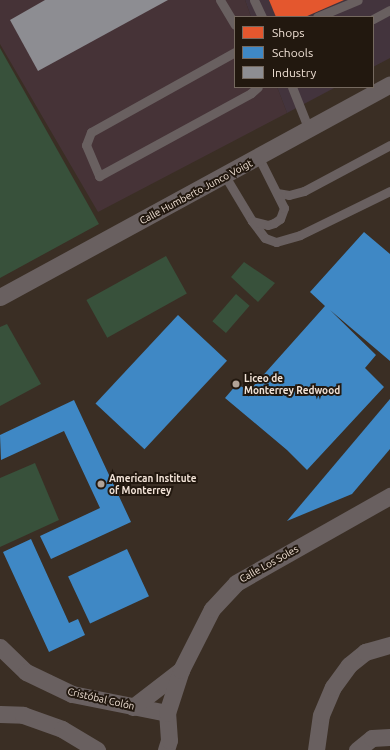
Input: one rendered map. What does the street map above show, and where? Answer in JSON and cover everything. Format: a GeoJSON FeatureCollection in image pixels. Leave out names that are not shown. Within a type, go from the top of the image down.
{"type":"FeatureCollection","features":[{"type":"Feature","properties":{"kind":"street","name":"Calle Humberto Junco Voigt"},"geometry":{"type":"LineString","coordinates":[[0,297],[259,158],[390,84]]}},
{"type":"Feature","properties":{"kind":"street","name":"Calle Los Soles"},"geometry":{"type":"LineString","coordinates":[[167,713],[181,670],[212,609],[236,583],[390,496]]}},
{"type":"Feature","properties":{"kind":"street"},"geometry":{"type":"LineString","coordinates":[[316,750],[321,715],[332,687],[349,665],[365,652],[390,645]]}},
{"type":"Feature","properties":{"kind":"street","name":"Cristóbal Colón"},"geometry":{"type":"LineString","coordinates":[[0,647],[26,672],[45,683],[72,694],[167,713]]}},
{"type":"Feature","properties":{"kind":"street"},"geometry":{"type":"LineString","coordinates":[[133,707],[181,670]]}},
{"type":"Feature","properties":{"kind":"street"},"geometry":{"type":"LineString","coordinates":[[166,750],[169,740],[167,713]]}},
{"type":"Feature","properties":{"kind":"street"},"geometry":{"type":"LineString","coordinates":[[0,714],[23,715],[62,729],[79,737],[96,750]]}},
{"type":"Feature","properties":{"kind":"street"},"geometry":{"type":"LineString","coordinates":[[357,750],[372,738],[390,737]]}},
{"type":"Feature","properties":{"kind":"lane"},"geometry":{"type":"LineString","coordinates":[[220,0],[234,23]]}},
{"type":"Feature","properties":{"kind":"lane"},"geometry":{"type":"LineString","coordinates":[[254,0],[262,16]]}},
{"type":"Feature","properties":{"kind":"lane"},"geometry":{"type":"LineString","coordinates":[[319,16],[358,0]]}},
{"type":"Feature","properties":{"kind":"lane"},"geometry":{"type":"LineString","coordinates":[[374,18],[390,10]]}},
{"type":"Feature","properties":{"kind":"lane"},"geometry":{"type":"LineString","coordinates":[[234,53],[91,132],[86,145],[99,176],[251,93],[257,88]]}},
{"type":"Feature","properties":{"kind":"lane"},"geometry":{"type":"LineString","coordinates":[[292,88],[309,130]]}},
{"type":"Feature","properties":{"kind":"lane"},"geometry":{"type":"LineString","coordinates":[[277,193],[289,195],[304,191],[390,145]]}},
{"type":"Feature","properties":{"kind":"lane"},"geometry":{"type":"LineString","coordinates":[[252,221],[268,225],[280,219],[284,208],[259,158]]}},
{"type":"Feature","properties":{"kind":"lane"},"geometry":{"type":"LineString","coordinates":[[225,176],[252,221],[270,241],[287,241],[390,191]]}},
{"type":"Feature","properties":{"kind":"shaded area"},"geometry":{"type":"Polygon","coordinates":[[[0,0],[245,0],[251,16],[234,16],[234,88],[277,88],[287,113],[98,212],[0,44],[0,0]]]}},
{"type":"Feature","properties":{"kind":"shaded area"},"geometry":{"type":"Polygon","coordinates":[[[245,0],[390,0],[390,58],[374,66],[374,16],[251,16],[245,0]]]}},
{"type":"Feature","properties":{"kind":"shaded area"},"geometry":{"type":"Polygon","coordinates":[[[277,88],[334,88],[287,113],[277,88]]]}},
{"type":"Feature","properties":{"kind":"green space"},"geometry":{"type":"Polygon","coordinates":[[[0,48],[99,224],[0,278],[0,48]]]}},
{"type":"Feature","properties":{"kind":"green space"},"geometry":{"type":"Polygon","coordinates":[[[166,256],[187,294],[107,338],[86,300],[166,256]]]}},
{"type":"Feature","properties":{"kind":"green space"},"geometry":{"type":"Polygon","coordinates":[[[244,262],[275,283],[258,302],[231,277],[244,262]]]}},
{"type":"Feature","properties":{"kind":"green space"},"geometry":{"type":"Polygon","coordinates":[[[236,294],[250,306],[226,333],[212,321],[236,294]]]}},
{"type":"Feature","properties":{"kind":"green space"},"geometry":{"type":"Polygon","coordinates":[[[7,324],[41,384],[0,406],[0,327],[7,324]]]}},
{"type":"Feature","properties":{"kind":"green space"},"geometry":{"type":"Polygon","coordinates":[[[35,463],[59,520],[0,547],[0,478],[35,463]]]}},
{"type":"Feature","properties":{"kind":"building: Shops"},"geometry":{"type":"Polygon","coordinates":[[[269,0],[344,0],[307,16],[276,16],[269,0]]]}},
{"type":"Feature","properties":{"kind":"building: Schools","name":"Liceo de Monterrey Redwood"},"geometry":{"type":"Polygon","coordinates":[[[364,232],[390,254],[390,361],[330,310],[376,355],[365,368],[384,387],[307,470],[287,450],[225,398],[237,384],[249,391],[325,306],[310,292],[364,232]]]}},
{"type":"Feature","properties":{"kind":"building: Schools"},"geometry":{"type":"Polygon","coordinates":[[[178,315],[227,361],[144,449],[95,403],[178,315]]]}},
{"type":"Feature","properties":{"kind":"building: Schools"},"geometry":{"type":"Polygon","coordinates":[[[390,399],[390,449],[352,494],[287,521],[390,399]]]}},
{"type":"Feature","properties":{"kind":"building: Schools","name":"American Institute of Monterrey"},"geometry":{"type":"Polygon","coordinates":[[[74,400],[131,522],[51,559],[40,536],[100,508],[64,431],[1,460],[0,435],[74,400]]]}},
{"type":"Feature","properties":{"kind":"building: Schools"},"geometry":{"type":"Polygon","coordinates":[[[31,539],[69,623],[78,619],[85,635],[49,652],[3,552],[31,539]]]}},
{"type":"Feature","properties":{"kind":"building: Schools"},"geometry":{"type":"Polygon","coordinates":[[[127,549],[149,596],[90,624],[68,576],[127,549]]]}},
{"type":"Feature","properties":{"kind":"building: Industry"},"geometry":{"type":"Polygon","coordinates":[[[45,0],[168,0],[38,71],[10,20],[45,0]]]}},
{"type":"Feature","properties":{"kind":"place","name":"Liceo de Monterrey Redwood"},"geometry":{"type":"Point","coordinates":[236,384]}},
{"type":"Feature","properties":{"kind":"place","name":"American Institute of Monterrey"},"geometry":{"type":"Point","coordinates":[101,484]}}]}
